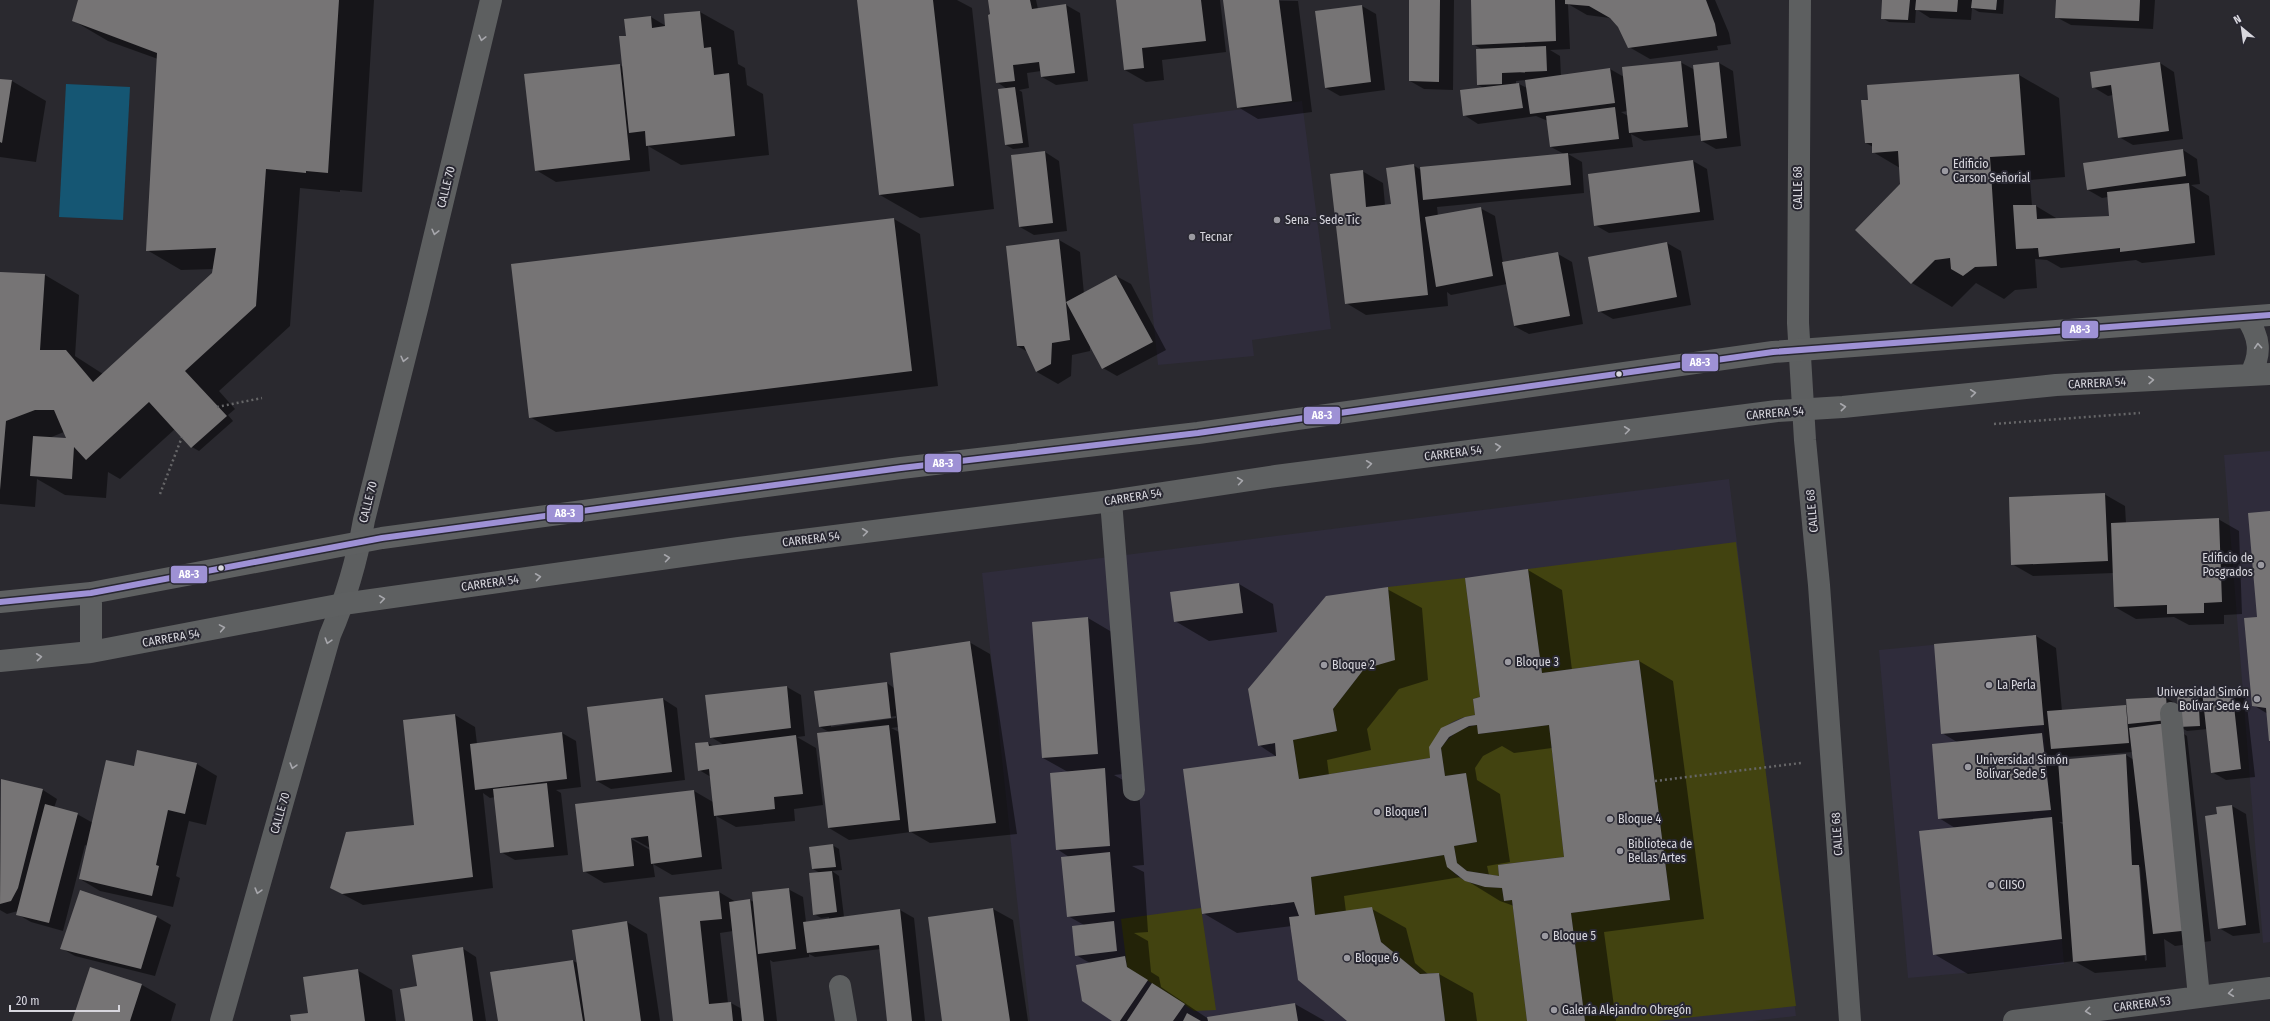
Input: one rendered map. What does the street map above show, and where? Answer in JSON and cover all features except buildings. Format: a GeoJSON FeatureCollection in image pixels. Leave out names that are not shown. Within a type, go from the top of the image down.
{"type":"FeatureCollection","features":[{"type":"Feature","properties":{"kind":"main road"},"geometry":{"type":"LineString","coordinates":[[0,602],[91,593],[360,542],[751,488],[1198,433],[1773,352],[2270,315]]}},
{"type":"Feature","properties":{"kind":"main road"},"geometry":{"type":"LineString","coordinates":[[2246,317],[2257,335],[2260,375]]}},
{"type":"Feature","properties":{"kind":"main road","name":"CARRERA 54"},"geometry":{"type":"LineString","coordinates":[[0,661],[91,652],[343,604],[739,548],[1111,501],[1291,474],[1777,411],[1804,410],[2056,385],[2260,375]]}},
{"type":"Feature","properties":{"kind":"main road"},"geometry":{"type":"LineString","coordinates":[[91,593],[91,652]]}},
{"type":"Feature","properties":{"kind":"street","name":"CALLE 70"},"geometry":{"type":"LineString","coordinates":[[221,1021],[330,635],[343,604],[360,542],[364,520],[418,305],[491,0]]}},
{"type":"Feature","properties":{"kind":"street","name":"CALLE 68"},"geometry":{"type":"LineString","coordinates":[[1800,0],[1798,307],[1804,410],[1832,759],[1850,1021]]}},
{"type":"Feature","properties":{"kind":"street"},"geometry":{"type":"LineString","coordinates":[[1111,501],[1134,790]]}},
{"type":"Feature","properties":{"kind":"street"},"geometry":{"type":"LineString","coordinates":[[2171,713],[2199,997]]}},
{"type":"Feature","properties":{"kind":"street"},"geometry":{"type":"LineString","coordinates":[[840,986],[846,1021]]}},
{"type":"Feature","properties":{"kind":"street","name":"CARRERA 53"},"geometry":{"type":"LineString","coordinates":[[2014,1021],[2270,988]]}},
{"type":"Feature","properties":{"kind":"path"},"geometry":{"type":"LineString","coordinates":[[217,406],[262,398]]}},
{"type":"Feature","properties":{"kind":"path"},"geometry":{"type":"LineString","coordinates":[[1991,424],[2142,413]]}},
{"type":"Feature","properties":{"kind":"path"},"geometry":{"type":"LineString","coordinates":[[160,494],[182,437]]}},
{"type":"Feature","properties":{"kind":"path"},"geometry":{"type":"LineString","coordinates":[[1655,782],[1832,759]]}},
{"type":"Feature","properties":{"kind":"shaded area"},"geometry":{"type":"Polygon","coordinates":[[[1302,101],[1331,329],[1252,340],[1254,356],[1158,365],[1133,124],[1302,101]]]}},
{"type":"Feature","properties":{"kind":"shaded area","name":"Universidad Simón Bolívar Sede 4"},"geometry":{"type":"Polygon","coordinates":[[[2270,451],[2270,942],[2263,943],[2224,455],[2270,451]]]}},
{"type":"Feature","properties":{"kind":"shaded area"},"geometry":{"type":"Polygon","coordinates":[[[1729,479],[1796,1016],[1753,1021],[1030,1021],[982,573],[1729,479]]]}},
{"type":"Feature","properties":{"kind":"shaded area"},"geometry":{"type":"Polygon","coordinates":[[[1736,542],[1796,1006],[1657,1021],[1585,1021],[1571,913],[1670,899],[1639,660],[1542,673],[1528,569],[1736,542]]]}},
{"type":"Feature","properties":{"kind":"shaded area"},"geometry":{"type":"Polygon","coordinates":[[[1465,578],[1480,697],[1473,699],[1475,715],[1458,719],[1444,728],[1433,741],[1430,758],[1299,779],[1293,740],[1337,731],[1333,709],[1364,669],[1394,660],[1388,587],[1465,578]]]}},
{"type":"Feature","properties":{"kind":"shaded area","name":"Universidad Simón Bolívar Sede 5"},"geometry":{"type":"Polygon","coordinates":[[[2036,635],[2064,964],[1908,978],[1879,650],[2036,635]]]}},
{"type":"Feature","properties":{"kind":"shaded area"},"geometry":{"type":"Polygon","coordinates":[[[1477,725],[1479,734],[1549,725],[1564,857],[1498,865],[1499,876],[1467,871],[1457,863],[1454,846],[1477,842],[1466,773],[1445,776],[1441,748],[1448,739],[1456,733],[1477,725]]]}},
{"type":"Feature","properties":{"kind":"shaded area"},"geometry":{"type":"Polygon","coordinates":[[[1444,855],[1453,872],[1459,877],[1475,884],[1502,888],[1504,901],[1512,900],[1527,1021],[1445,1021],[1439,973],[1420,974],[1381,942],[1372,908],[1315,915],[1311,877],[1444,855]]]}},
{"type":"Feature","properties":{"kind":"shaded area"},"geometry":{"type":"Polygon","coordinates":[[[1201,908],[1216,1010],[1194,1011],[1127,967],[1121,919],[1201,908]]]}},
{"type":"Feature","properties":{"kind":"water"},"geometry":{"type":"Polygon","coordinates":[[[66,84],[130,87],[123,220],[59,217],[66,84]]]}},
{"type":"Feature","properties":{"kind":"transit line","name":"A8-3"},"geometry":{"type":"LineString","coordinates":[[0,602],[91,593],[382,538],[901,468],[1198,433],[1773,352],[2270,315]]}},
{"type":"Feature","properties":{"kind":"place","name":"Edificio Carson Señorial"},"geometry":{"type":"Point","coordinates":[1945,171]}},
{"type":"Feature","properties":{"kind":"place","name":"Sena - Sede Tic"},"geometry":{"type":"Point","coordinates":[1277,220]}},
{"type":"Feature","properties":{"kind":"place","name":"Tecnar"},"geometry":{"type":"Point","coordinates":[1192,237]}},
{"type":"Feature","properties":{"kind":"place","name":"Edificio de Posgrados"},"geometry":{"type":"Point","coordinates":[2261,565]}},
{"type":"Feature","properties":{"kind":"place","name":"Bloque 3"},"geometry":{"type":"Point","coordinates":[1508,662]}},
{"type":"Feature","properties":{"kind":"place","name":"Bloque 2"},"geometry":{"type":"Point","coordinates":[1324,665]}},
{"type":"Feature","properties":{"kind":"place","name":"La Perla"},"geometry":{"type":"Point","coordinates":[1989,685]}},
{"type":"Feature","properties":{"kind":"place","name":"Universidad Simón Bolívar Sede 4"},"geometry":{"type":"Point","coordinates":[2257,699]}},
{"type":"Feature","properties":{"kind":"place","name":"Universidad Simón Bolívar Sede 5"},"geometry":{"type":"Point","coordinates":[1968,767]}},
{"type":"Feature","properties":{"kind":"place","name":"Bloque 1"},"geometry":{"type":"Point","coordinates":[1377,812]}},
{"type":"Feature","properties":{"kind":"place","name":"Bloque 4"},"geometry":{"type":"Point","coordinates":[1610,819]}},
{"type":"Feature","properties":{"kind":"place","name":"Biblioteca de Bellas Artes"},"geometry":{"type":"Point","coordinates":[1620,851]}},
{"type":"Feature","properties":{"kind":"place","name":"CIISO"},"geometry":{"type":"Point","coordinates":[1991,885]}},
{"type":"Feature","properties":{"kind":"place","name":"Bloque 5"},"geometry":{"type":"Point","coordinates":[1545,936]}},
{"type":"Feature","properties":{"kind":"place","name":"Bloque 6"},"geometry":{"type":"Point","coordinates":[1347,958]}},
{"type":"Feature","properties":{"kind":"place","name":"Galería Alejandro Obregón"},"geometry":{"type":"Point","coordinates":[1554,1010]}}]}
